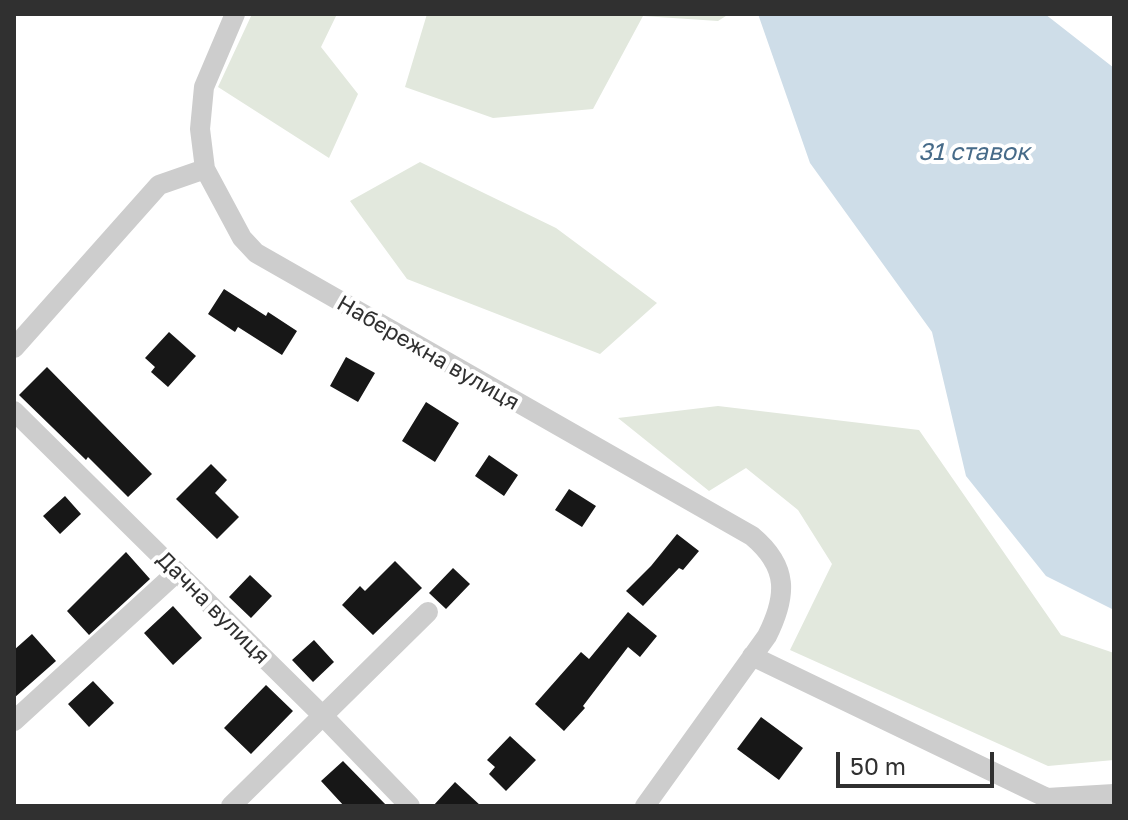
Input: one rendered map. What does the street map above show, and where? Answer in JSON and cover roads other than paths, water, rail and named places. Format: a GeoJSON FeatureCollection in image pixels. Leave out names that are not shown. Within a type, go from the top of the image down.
{"type":"FeatureCollection","features":[{"type":"Feature","properties":{"kind":"street","name":"Набережна вулиця"},"geometry":{"type":"LineString","coordinates":[[235,14],[204,87],[200,129],[205,169],[242,238],[274,266],[752,536],[764,546],[780,577],[783,593],[767,636],[752,656]]}},
{"type":"Feature","properties":{"kind":"street"},"geometry":{"type":"LineString","coordinates":[[14,348],[159,185],[205,169]]}},
{"type":"Feature","properties":{"kind":"street","name":"Дачна вулиця"},"geometry":{"type":"LineString","coordinates":[[14,411],[410,806]]}},
{"type":"Feature","properties":{"kind":"street"},"geometry":{"type":"LineString","coordinates":[[14,721],[177,572]]}},
{"type":"Feature","properties":{"kind":"street"},"geometry":{"type":"LineString","coordinates":[[231,806],[428,612]]}},
{"type":"Feature","properties":{"kind":"street"},"geometry":{"type":"LineString","coordinates":[[645,806],[752,656],[1045,802],[1114,794]]}},
{"type":"Feature","properties":{"kind":"water","name":"31 ставок"},"geometry":{"type":"Polygon","coordinates":[[[758,14],[1045,14],[1114,68],[1114,610],[1046,576],[966,476],[932,332],[810,163],[758,14]]]}}]}
